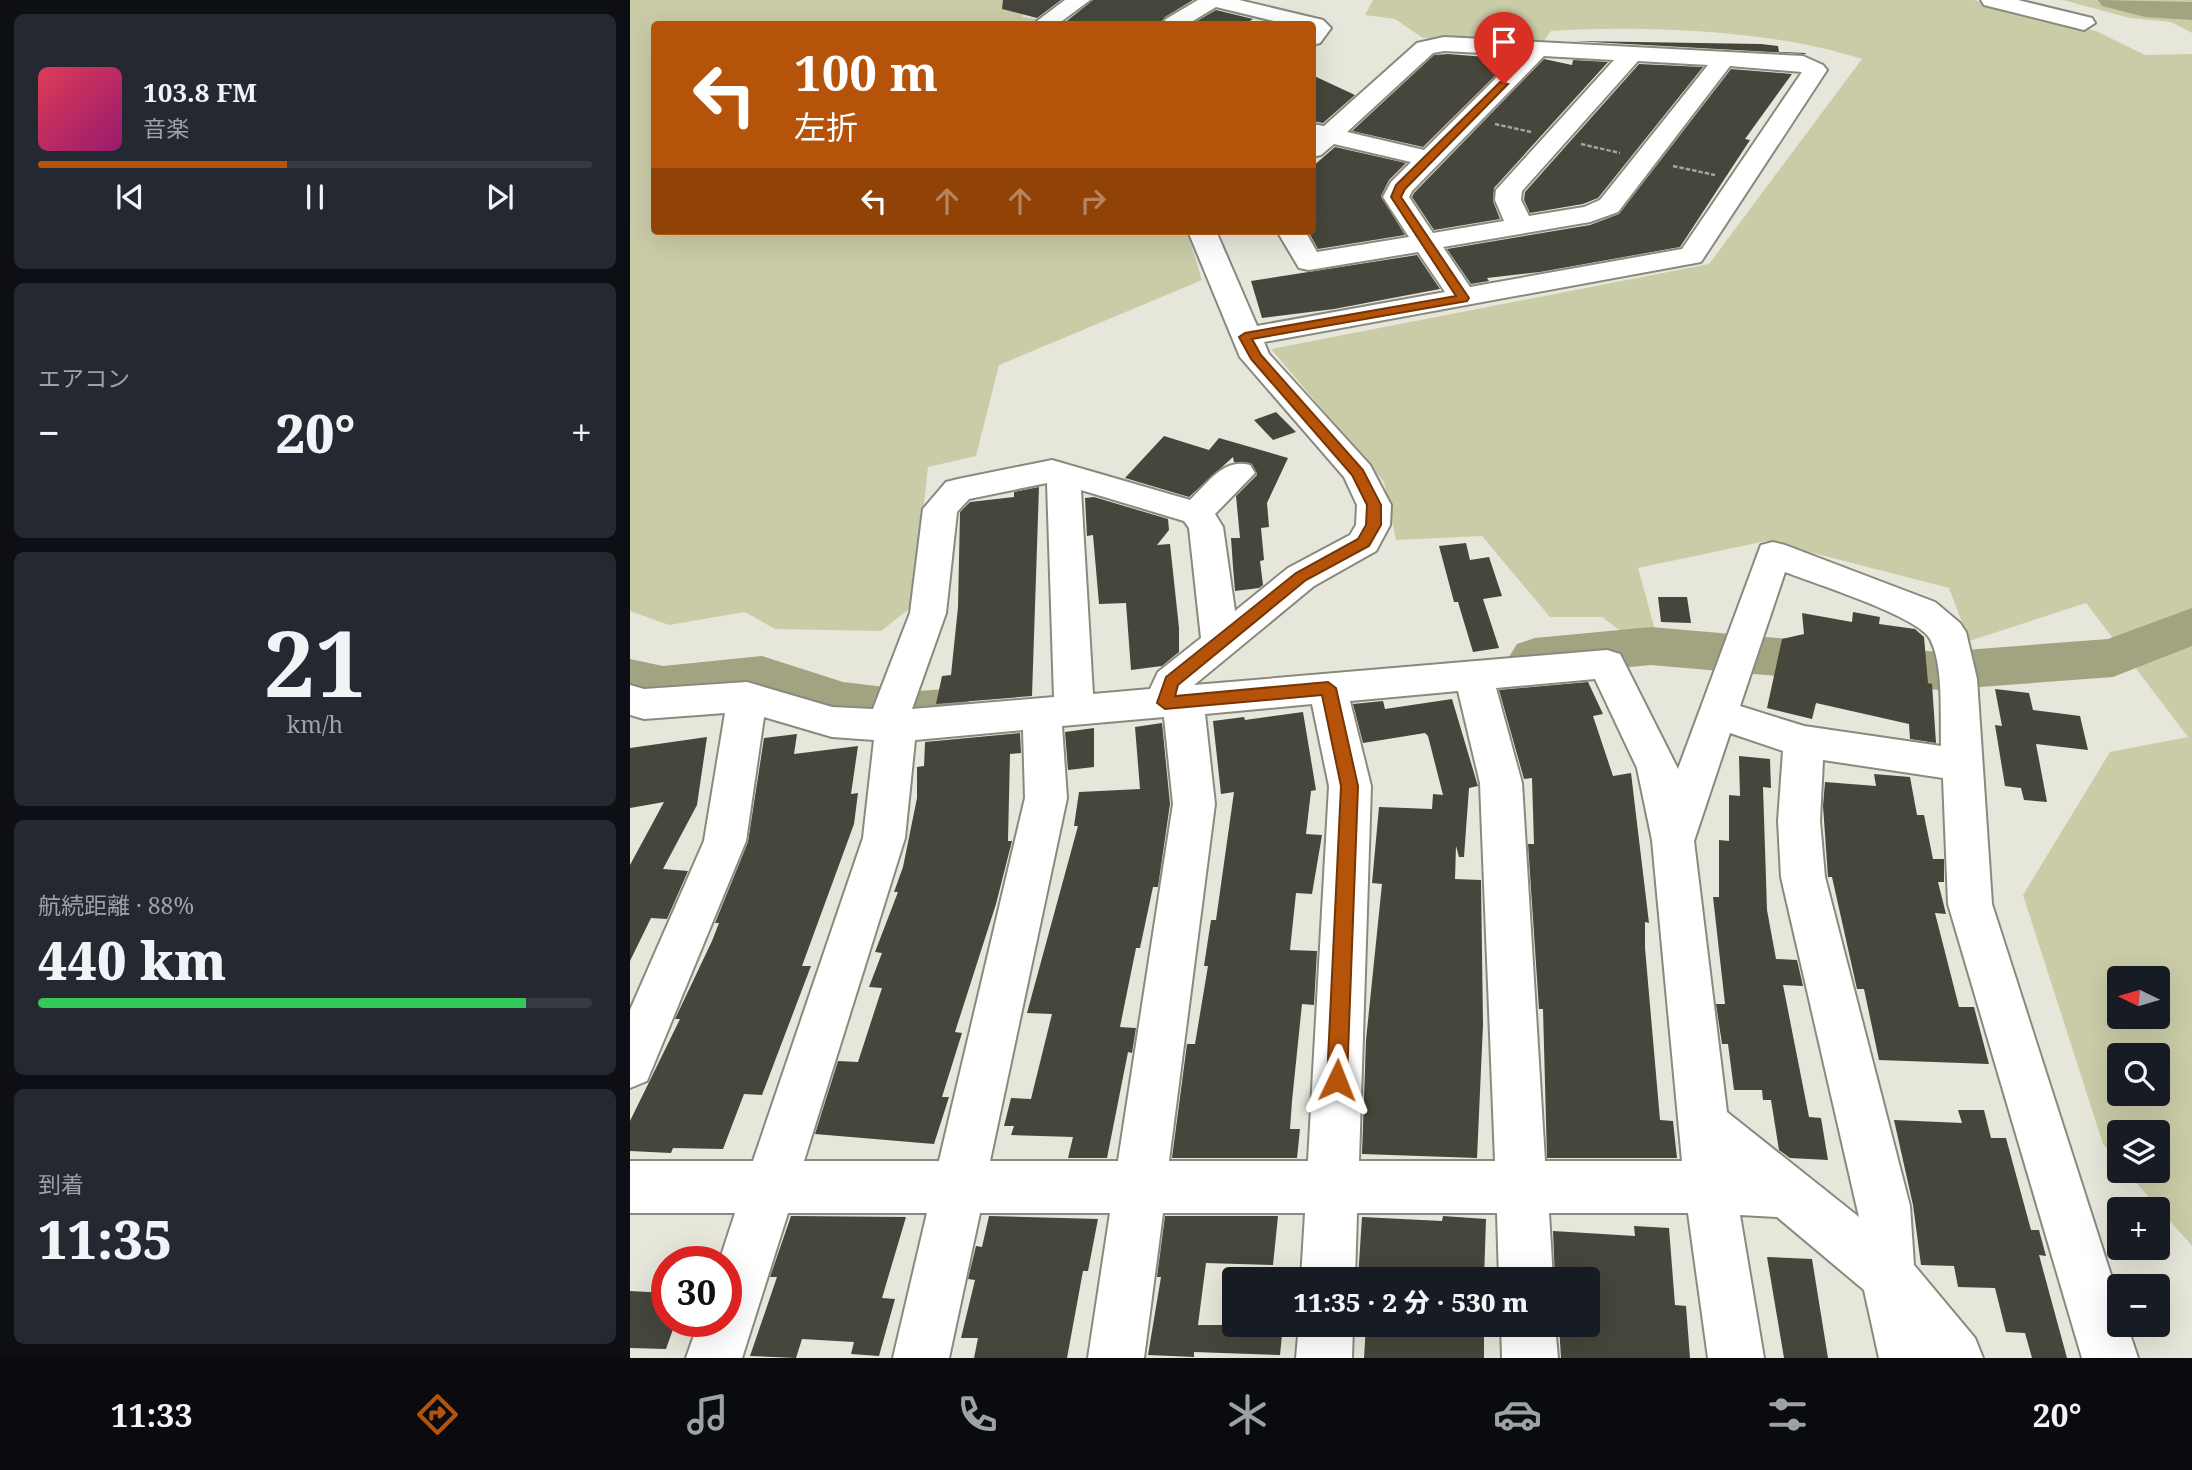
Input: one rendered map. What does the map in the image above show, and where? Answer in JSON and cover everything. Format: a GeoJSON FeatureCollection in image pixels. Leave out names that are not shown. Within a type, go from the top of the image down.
{"type":"FeatureCollection","features":[{"type":"Feature","properties":{"kind":"street"},"geometry":{"type":"LineString","coordinates":[[1048,21],[1079,0]]}},
{"type":"Feature","properties":{"kind":"street"},"geometry":{"type":"LineString","coordinates":[[1179,21],[1213,0],[1302,21]]}},
{"type":"Feature","properties":{"kind":"street"},"geometry":{"type":"LineString","coordinates":[[1992,0],[2084,23]]}},
{"type":"Feature","properties":{"kind":"street"},"geometry":{"type":"LineString","coordinates":[[1245,337],[1691,256],[1815,70],[1803,63],[1444,44],[1426,48],[1318,138]]}},
{"type":"Feature","properties":{"kind":"street"},"geometry":{"type":"LineString","coordinates":[[1463,298],[1396,197],[1400,188],[1536,50]]}},
{"type":"Feature","properties":{"kind":"street"},"geometry":{"type":"LineString","coordinates":[[1520,226],[1508,200],[1509,190],[1630,55]]}},
{"type":"Feature","properties":{"kind":"street"},"geometry":{"type":"LineString","coordinates":[[1293,235],[1309,262],[1590,214],[1609,206],[1724,59]]}},
{"type":"Feature","properties":{"kind":"street"},"geometry":{"type":"LineString","coordinates":[[1318,138],[1431,159]]}},
{"type":"Feature","properties":{"kind":"street"},"geometry":{"type":"LineString","coordinates":[[1116,1358],[1194,804],[1171,681],[1301,577],[1364,542],[1373,525],[1374,505],[1358,474],[1255,357],[1204,235]]}},
{"type":"Feature","properties":{"kind":"street"},"geometry":{"type":"LineString","coordinates":[[742,1273],[884,838],[892,717],[928,613],[940,509],[958,490],[1052,471],[1196,513],[1206,527],[1220,642]]}},
{"type":"Feature","properties":{"kind":"street"},"geometry":{"type":"LineString","coordinates":[[1196,513],[1238,473]]}},
{"type":"Feature","properties":{"kind":"street"},"geometry":{"type":"LineString","coordinates":[[921,1358],[1046,798],[1058,712],[1063,474]]}},
{"type":"Feature","properties":{"kind":"street"},"geometry":{"type":"LineString","coordinates":[[1673,841],[1773,554],[1922,611],[1947,632],[1956,672],[1970,904],[2110,1358]]}},
{"type":"Feature","properties":{"kind":"street"},"geometry":{"type":"LineString","coordinates":[[630,700],[644,704],[747,697],[832,722],[892,717],[1058,712],[1607,664],[1657,768],[1673,841],[1710,1187],[1736,1358]]}},
{"type":"Feature","properties":{"kind":"street"},"geometry":{"type":"LineString","coordinates":[[1474,676],[1501,783],[1526,1267]]}},
{"type":"Feature","properties":{"kind":"street"},"geometry":{"type":"LineString","coordinates":[[1328,688],[1350,786],[1329,1267]]}},
{"type":"Feature","properties":{"kind":"street"},"geometry":{"type":"LineString","coordinates":[[630,1065],[725,841],[747,697]]}},
{"type":"Feature","properties":{"kind":"street"},"geometry":{"type":"LineString","coordinates":[[1718,714],[1804,742],[1962,765]]}},
{"type":"Feature","properties":{"kind":"street"},"geometry":{"type":"LineString","coordinates":[[1804,742],[1799,821],[1803,877],[1884,1206],[1888,1275],[1907,1358]]}},
{"type":"Feature","properties":{"kind":"street"},"geometry":{"type":"LineString","coordinates":[[1703,1124],[1888,1275],[1955,1358]]}},
{"type":"Feature","properties":{"kind":"street"},"geometry":{"type":"LineString","coordinates":[[630,1187],[1710,1187],[1786,1192]]}},
{"type":"Feature","properties":{"kind":"street"},"geometry":{"type":"LineString","coordinates":[[714,1358],[721,1337]]}},
{"type":"Feature","properties":{"kind":"street"},"geometry":{"type":"LineString","coordinates":[[1324,1358],[1325,1337]]}},
{"type":"Feature","properties":{"kind":"street"},"geometry":{"type":"LineString","coordinates":[[1529,1337],[1530,1358]]}},
{"type":"Feature","properties":{"kind":"path"},"geometry":{"type":"LineString","coordinates":[[1471,118],[1741,181]]}},
{"type":"Feature","properties":{"kind":"green space"},"geometry":{"type":"Polygon","coordinates":[[[630,0],[1019,0],[1023,17],[1036,19],[1034,21],[651,21],[651,235],[1188,235],[1202,280],[999,365],[976,456],[928,467],[913,606],[881,631],[775,629],[745,612],[669,625],[630,611],[630,0]]]}},
{"type":"Feature","properties":{"kind":"green space"},"geometry":{"type":"Polygon","coordinates":[[[1373,0],[1974,0],[2096,31],[2145,55],[2192,54],[2192,1246],[2170,1221],[2170,1197],[2149,1197],[2137,1183],[2170,1183],[2170,1120],[2107,1120],[2107,1149],[2103,1144],[2023,895],[2110,752],[2188,737],[2086,603],[1969,641],[1949,588],[1766,541],[1638,568],[1657,637],[1634,641],[1602,617],[1550,617],[1482,536],[1396,540],[1384,482],[1271,349],[1709,264],[1862,59],[1827,49],[1749,36],[1667,30],[1551,31],[1543,42],[1423,38],[1395,19],[1365,15],[1373,0]]]}},
{"type":"Feature","properties":{"kind":"green space"},"geometry":{"type":"Polygon","coordinates":[[[2063,0],[2192,0],[2192,33],[2171,22],[2130,18],[2063,0]]]}},
{"type":"Feature","properties":{"kind":"building"},"geometry":{"type":"Polygon","coordinates":[[[1003,0],[1061,0],[1037,18],[1002,9],[1003,0]]]}},
{"type":"Feature","properties":{"kind":"building"},"geometry":{"type":"Polygon","coordinates":[[[1093,0],[1193,0],[1162,21],[1067,21],[1093,0]]]}},
{"type":"Feature","properties":{"kind":"building"},"geometry":{"type":"Polygon","coordinates":[[[1216,10],[1253,19],[1250,21],[1197,21],[1216,10]]]}},
{"type":"Feature","properties":{"kind":"building"},"geometry":{"type":"Polygon","coordinates":[[[1574,41],[1761,44],[1778,46],[1779,52],[1806,53],[1805,54],[1574,41]]]}},
{"type":"Feature","properties":{"kind":"building"},"geometry":{"type":"Polygon","coordinates":[[[1434,55],[1512,59],[1423,147],[1352,131],[1434,55]]]}},
{"type":"Feature","properties":{"kind":"building"},"geometry":{"type":"Polygon","coordinates":[[[1544,59],[1572,65],[1573,60],[1608,62],[1494,188],[1493,201],[1500,219],[1434,230],[1412,197],[1414,193],[1544,59]]]}},
{"type":"Feature","properties":{"kind":"building"},"geometry":{"type":"Polygon","coordinates":[[[1639,64],[1703,67],[1598,198],[1583,204],[1530,213],[1524,200],[1525,192],[1639,64]]]}},
{"type":"Feature","properties":{"kind":"building"},"geometry":{"type":"Polygon","coordinates":[[[1731,69],[1792,74],[1745,139],[1750,140],[1680,247],[1540,272],[1487,278],[1489,281],[1471,284],[1447,249],[1590,225],[1619,214],[1731,69]]]}},
{"type":"Feature","properties":{"kind":"building"},"geometry":{"type":"Polygon","coordinates":[[[1316,77],[1355,95],[1323,123],[1316,122],[1316,77]]]}},
{"type":"Feature","properties":{"kind":"building"},"geometry":{"type":"Polygon","coordinates":[[[1335,147],[1406,163],[1389,180],[1381,196],[1405,235],[1318,249],[1310,235],[1316,235],[1316,164],[1335,147]]]}},
{"type":"Feature","properties":{"kind":"building"},"geometry":{"type":"Polygon","coordinates":[[[1417,255],[1440,289],[1334,309],[1262,318],[1251,281],[1417,255]]]}},
{"type":"Feature","properties":{"kind":"building"},"geometry":{"type":"Polygon","coordinates":[[[1276,412],[1296,432],[1273,440],[1254,420],[1276,412]]]}},
{"type":"Feature","properties":{"kind":"building"},"geometry":{"type":"Polygon","coordinates":[[[1164,436],[1209,450],[1219,438],[1288,458],[1267,503],[1269,527],[1261,528],[1264,560],[1260,561],[1263,585],[1259,588],[1235,591],[1231,538],[1240,538],[1236,496],[1257,475],[1252,464],[1234,462],[1233,457],[1189,497],[1125,478],[1164,436]]]}},
{"type":"Feature","properties":{"kind":"building"},"geometry":{"type":"Polygon","coordinates":[[[1039,487],[1032,696],[936,704],[942,676],[951,675],[958,607],[960,512],[970,502],[1014,497],[1014,492],[1039,487]]]}},
{"type":"Feature","properties":{"kind":"building"},"geometry":{"type":"Polygon","coordinates":[[[1094,497],[1168,519],[1169,530],[1157,545],[1170,544],[1179,652],[1162,666],[1131,670],[1126,603],[1099,604],[1093,535],[1087,536],[1085,498],[1094,497]]]}},
{"type":"Feature","properties":{"kind":"building"},"geometry":{"type":"Polygon","coordinates":[[[1466,543],[1470,560],[1489,557],[1502,596],[1483,599],[1499,648],[1473,652],[1458,602],[1454,602],[1439,546],[1466,543]]]}},
{"type":"Feature","properties":{"kind":"building"},"geometry":{"type":"Polygon","coordinates":[[[1658,597],[1687,597],[1691,623],[1661,622],[1658,597]]]}},
{"type":"Feature","properties":{"kind":"building"},"geometry":{"type":"Polygon","coordinates":[[[1853,612],[1880,617],[1879,624],[1915,629],[1924,637],[1928,683],[1932,684],[1936,743],[1910,739],[1909,724],[1816,703],[1812,719],[1767,708],[1782,639],[1804,634],[1802,613],[1852,622],[1853,612]]]}},
{"type":"Feature","properties":{"kind":"building"},"geometry":{"type":"Polygon","coordinates":[[[1588,682],[1603,714],[1593,716],[1613,776],[1631,773],[1649,923],[1645,922],[1645,948],[1660,1120],[1673,1121],[1677,1158],[1547,1158],[1543,1009],[1539,1009],[1528,844],[1534,844],[1532,778],[1524,779],[1499,690],[1588,682]]]}},
{"type":"Feature","properties":{"kind":"building"},"geometry":{"type":"Polygon","coordinates":[[[1995,689],[2029,693],[2033,710],[2080,716],[2088,750],[2036,744],[2047,802],[2024,800],[2021,788],[2005,786],[1995,725],[2002,726],[1995,689]]]}},
{"type":"Feature","properties":{"kind":"building"},"geometry":{"type":"Polygon","coordinates":[[[1452,699],[1478,786],[1469,788],[1464,857],[1459,857],[1456,846],[1455,879],[1481,880],[1483,1025],[1477,1158],[1362,1154],[1366,1040],[1382,884],[1372,883],[1379,807],[1432,809],[1433,794],[1443,795],[1428,736],[1425,733],[1363,743],[1353,704],[1383,701],[1385,709],[1452,699]]]}},
{"type":"Feature","properties":{"kind":"building"},"geometry":{"type":"Polygon","coordinates":[[[1303,712],[1316,790],[1311,791],[1306,834],[1322,835],[1312,894],[1296,893],[1290,950],[1317,951],[1314,1005],[1302,1004],[1292,1101],[1290,1129],[1300,1129],[1297,1158],[1172,1158],[1187,1044],[1195,1044],[1208,966],[1204,966],[1211,920],[1216,920],[1234,792],[1221,794],[1213,721],[1244,717],[1245,720],[1303,712]]]}},
{"type":"Feature","properties":{"kind":"building"},"geometry":{"type":"Polygon","coordinates":[[[1162,723],[1170,804],[1158,887],[1153,887],[1140,948],[1136,948],[1120,1027],[1136,1028],[1132,1053],[1128,1052],[1107,1158],[1068,1158],[1073,1137],[1011,1135],[1014,1126],[1004,1126],[1011,1098],[1031,1099],[1052,1014],[1027,1013],[1078,826],[1074,826],[1079,792],[1140,789],[1135,727],[1162,723]]]}},
{"type":"Feature","properties":{"kind":"building"},"geometry":{"type":"Polygon","coordinates":[[[1094,728],[1094,767],[1068,770],[1065,732],[1094,728]]]}},
{"type":"Feature","properties":{"kind":"building"},"geometry":{"type":"Polygon","coordinates":[[[1020,733],[1021,753],[1010,754],[1008,841],[1012,841],[996,904],[955,1032],[962,1033],[942,1097],[949,1097],[934,1144],[815,1134],[838,1061],[858,1062],[882,988],[869,987],[882,953],[875,952],[898,892],[894,892],[903,867],[917,798],[917,767],[924,766],[925,742],[1020,733]]]}},
{"type":"Feature","properties":{"kind":"building"},"geometry":{"type":"Polygon","coordinates":[[[797,734],[794,754],[858,746],[851,794],[858,793],[854,824],[802,966],[811,966],[762,1095],[744,1094],[723,1149],[673,1148],[671,1153],[630,1151],[630,1121],[680,1019],[675,1019],[712,941],[719,923],[715,923],[748,842],[764,738],[797,734]]]}},
{"type":"Feature","properties":{"kind":"building"},"geometry":{"type":"Polygon","coordinates":[[[707,737],[697,805],[663,869],[688,871],[667,919],[651,918],[630,961],[630,865],[664,802],[630,808],[630,748],[707,737]]]}},
{"type":"Feature","properties":{"kind":"building"},"geometry":{"type":"Polygon","coordinates":[[[1739,756],[1770,759],[1771,788],[1763,787],[1767,910],[1776,959],[1797,960],[1803,986],[1783,985],[1809,1117],[1821,1118],[1828,1160],[1790,1158],[1779,1150],[1771,1100],[1763,1100],[1762,1090],[1734,1090],[1728,1044],[1722,1044],[1716,1004],[1725,1004],[1713,897],[1719,897],[1719,840],[1729,841],[1729,795],[1740,796],[1739,756]]]}},
{"type":"Feature","properties":{"kind":"building"},"geometry":{"type":"Polygon","coordinates":[[[1874,774],[1910,777],[1917,815],[1924,815],[1933,859],[1944,859],[1944,882],[1938,882],[1946,914],[1935,913],[1959,1007],[1974,1007],[1989,1064],[1879,1060],[1864,989],[1857,989],[1832,877],[1828,877],[1823,806],[1825,782],[1876,786],[1874,774]]]}},
{"type":"Feature","properties":{"kind":"building"},"geometry":{"type":"Polygon","coordinates":[[[1958,1110],[1984,1110],[1991,1138],[2006,1138],[2031,1230],[2039,1230],[2046,1256],[2039,1255],[2067,1358],[2032,1358],[2025,1333],[2006,1332],[1995,1288],[1958,1287],[1954,1266],[1921,1265],[1913,1205],[1894,1120],[1962,1123],[1958,1110]]]}},
{"type":"Feature","properties":{"kind":"building"},"geometry":{"type":"Polygon","coordinates":[[[791,1216],[906,1217],[882,1298],[895,1299],[879,1356],[851,1354],[854,1342],[802,1339],[796,1358],[750,1356],[777,1277],[770,1277],[791,1216]]]}},
{"type":"Feature","properties":{"kind":"building"},"geometry":{"type":"Polygon","coordinates":[[[989,1216],[1098,1219],[1088,1271],[1083,1271],[1067,1358],[974,1358],[978,1338],[961,1338],[975,1280],[968,1279],[976,1246],[982,1247],[989,1216]]]}},
{"type":"Feature","properties":{"kind":"building"},"geometry":{"type":"Polygon","coordinates":[[[1165,1216],[1278,1216],[1273,1265],[1206,1263],[1198,1325],[1222,1325],[1222,1337],[1282,1337],[1280,1355],[1194,1352],[1194,1357],[1148,1355],[1161,1277],[1157,1277],[1165,1216]]]}},
{"type":"Feature","properties":{"kind":"building"},"geometry":{"type":"Polygon","coordinates":[[[1443,1216],[1486,1219],[1484,1267],[1359,1267],[1362,1217],[1442,1221],[1443,1216]]]}},
{"type":"Feature","properties":{"kind":"building"},"geometry":{"type":"Polygon","coordinates":[[[1634,1226],[1669,1228],[1675,1305],[1686,1306],[1690,1358],[1561,1358],[1560,1337],[1600,1337],[1600,1267],[1554,1267],[1553,1231],[1635,1236],[1634,1226]]]}},
{"type":"Feature","properties":{"kind":"building"},"geometry":{"type":"Polygon","coordinates":[[[1767,1257],[1812,1259],[1828,1358],[1784,1358],[1767,1257]]]}},
{"type":"Feature","properties":{"kind":"building"},"geometry":{"type":"Polygon","coordinates":[[[630,1291],[651,1292],[651,1337],[670,1337],[666,1349],[630,1348],[630,1291]]]}},
{"type":"Feature","properties":{"kind":"building"},"geometry":{"type":"Polygon","coordinates":[[[1365,1337],[1484,1337],[1484,1358],[1364,1358],[1365,1337]]]}},
{"type":"Feature","properties":{"kind":"waterway"},"geometry":{"type":"LineString","coordinates":[[2112,0],[2145,8],[2192,11]]}},
{"type":"Feature","properties":{"kind":"waterway"},"geometry":{"type":"LineString","coordinates":[[1535,657],[1651,646],[1939,671],[2113,658],[2192,626]]}},
{"type":"Feature","properties":{"kind":"waterway"},"geometry":{"type":"LineString","coordinates":[[630,679],[663,686],[762,675],[841,702],[919,711],[946,709]]}},
{"type":"Feature","properties":{"kind":"route"},"geometry":{"type":"LineString","coordinates":[[1337,1080],[1350,786],[1328,688],[1165,703],[1171,681],[1301,577],[1364,542],[1373,525],[1374,505],[1358,474],[1255,357],[1245,337],[1463,298],[1396,197],[1400,188],[1504,84]]}}]}
